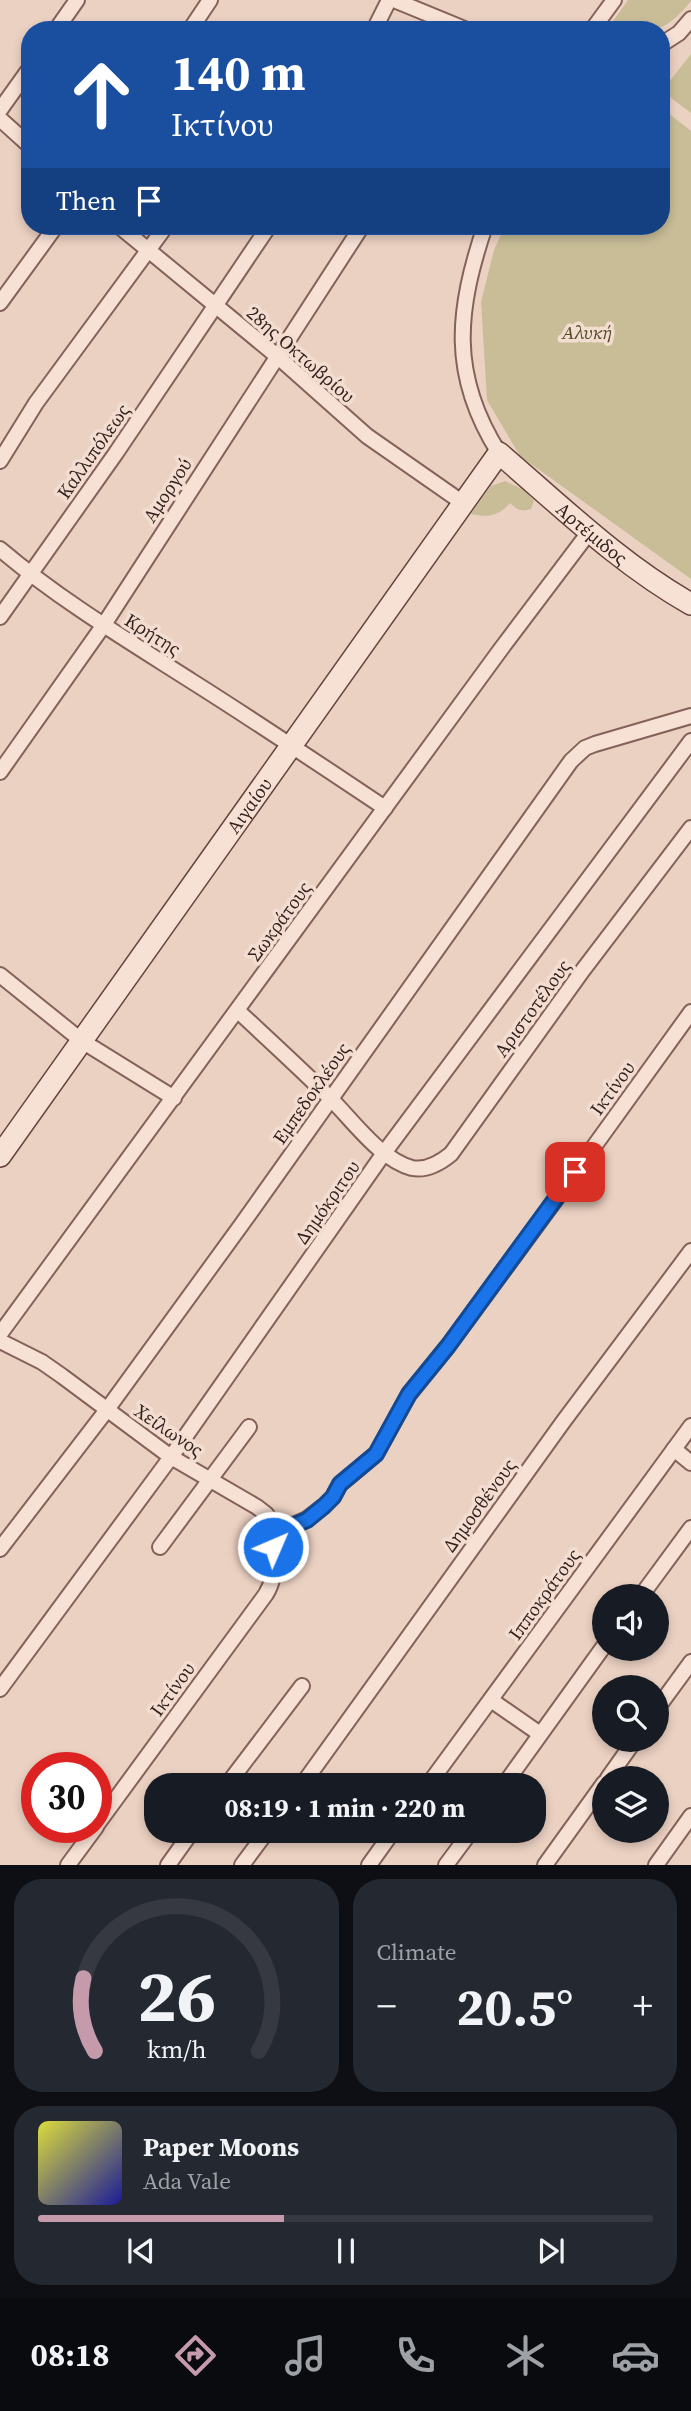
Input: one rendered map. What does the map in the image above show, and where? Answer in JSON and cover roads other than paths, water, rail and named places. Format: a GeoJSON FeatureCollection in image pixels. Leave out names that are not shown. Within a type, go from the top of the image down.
{"type":"FeatureCollection","features":[{"type":"Feature","properties":{"kind":"main road","name":"Αιγαίου"},"geometry":{"type":"LineString","coordinates":[[0,1156],[499,453]]}},
{"type":"Feature","properties":{"kind":"main road","name":"Αρτέμιδος"},"geometry":{"type":"LineString","coordinates":[[499,453],[646,577],[691,604]]}},
{"type":"Feature","properties":{"kind":"street"},"geometry":{"type":"LineString","coordinates":[[62,21],[77,0]]}},
{"type":"Feature","properties":{"kind":"street"},"geometry":{"type":"LineString","coordinates":[[196,21],[210,0]]}},
{"type":"Feature","properties":{"kind":"street"},"geometry":{"type":"LineString","coordinates":[[378,21],[389,0]]}},
{"type":"Feature","properties":{"kind":"street"},"geometry":{"type":"LineString","coordinates":[[394,0],[445,21]]}},
{"type":"Feature","properties":{"kind":"street"},"geometry":{"type":"LineString","coordinates":[[599,21],[614,0]]}},
{"type":"Feature","properties":{"kind":"street"},"geometry":{"type":"LineString","coordinates":[[670,39],[691,19]]}},
{"type":"Feature","properties":{"kind":"street"},"geometry":{"type":"LineString","coordinates":[[0,110],[21,81]]}},
{"type":"Feature","properties":{"kind":"street"},"geometry":{"type":"LineString","coordinates":[[0,119],[21,138]]}},
{"type":"Feature","properties":{"kind":"street"},"geometry":{"type":"LineString","coordinates":[[0,303],[49,235]]}},
{"type":"Feature","properties":{"kind":"street","name":"28ης Οκτωβρίου"},"geometry":{"type":"LineString","coordinates":[[129,235],[276,356],[367,436],[463,503]]}},
{"type":"Feature","properties":{"kind":"street"},"geometry":{"type":"LineString","coordinates":[[0,461],[36,403],[160,235]]}},
{"type":"Feature","properties":{"kind":"street","name":"Καλλιπόλεως"},"geometry":{"type":"LineString","coordinates":[[0,617],[116,453],[261,235]]}},
{"type":"Feature","properties":{"kind":"street","name":"Αμοργού"},"geometry":{"type":"LineString","coordinates":[[0,772],[103,626],[356,235]]}},
{"type":"Feature","properties":{"kind":"street"},"geometry":{"type":"LineString","coordinates":[[482,235],[467,285],[463,347],[466,378],[474,406],[499,453]]}},
{"type":"Feature","properties":{"kind":"street","name":"Σωκράτους"},"geometry":{"type":"LineString","coordinates":[[0,1334],[590,531]]}},
{"type":"Feature","properties":{"kind":"street","name":"Κρήτης"},"geometry":{"type":"LineString","coordinates":[[0,548],[29,573],[103,626],[385,808]]}},
{"type":"Feature","properties":{"kind":"street","name":"Εμπεδοκλέους"},"geometry":{"type":"LineString","coordinates":[[0,1549],[107,1411],[576,755],[595,744],[691,716]]}},
{"type":"Feature","properties":{"kind":"street","name":"Δημόκριτου"},"geometry":{"type":"LineString","coordinates":[[0,1689],[171,1457],[384,1153],[691,741]]}},
{"type":"Feature","properties":{"kind":"street","name":"Αριστοτέλους"},"geometry":{"type":"LineString","coordinates":[[237,1011],[384,1153],[411,1168],[426,1168],[451,1154],[583,970],[691,828]]}},
{"type":"Feature","properties":{"kind":"street"},"geometry":{"type":"LineString","coordinates":[[1,978],[82,1041],[174,1098]]}},
{"type":"Feature","properties":{"kind":"street","name":"Ικτίνου"},"geometry":{"type":"LineString","coordinates":[[112,1805],[266,1594],[275,1573],[273,1547],[278,1532],[307,1520],[333,1497],[340,1484],[376,1454],[409,1394],[559,1195],[691,1012]]}},
{"type":"Feature","properties":{"kind":"street","name":"Δημοσθένους"},"geometry":{"type":"LineString","coordinates":[[311,1773],[563,1422],[691,1251]]}},
{"type":"Feature","properties":{"kind":"street","name":"Χείλωνος"},"geometry":{"type":"LineString","coordinates":[[0,1341],[42,1362],[171,1457],[257,1507],[266,1514],[278,1532]]}},
{"type":"Feature","properties":{"kind":"street","name":"Ιπποκράτους"},"geometry":{"type":"LineString","coordinates":[[437,1773],[691,1426]]}},
{"type":"Feature","properties":{"kind":"street"},"geometry":{"type":"LineString","coordinates":[[160,1547],[249,1427]]}},
{"type":"Feature","properties":{"kind":"street"},"geometry":{"type":"LineString","coordinates":[[674,1449],[691,1463]]}},
{"type":"Feature","properties":{"kind":"street"},"geometry":{"type":"LineString","coordinates":[[650,1584],[691,1528]]}},
{"type":"Feature","properties":{"kind":"street"},"geometry":{"type":"LineString","coordinates":[[512,1773],[593,1661]]}},
{"type":"Feature","properties":{"kind":"street"},"geometry":{"type":"LineString","coordinates":[[669,1692],[691,1662]]}},
{"type":"Feature","properties":{"kind":"street"},"geometry":{"type":"LineString","coordinates":[[236,1773],[302,1686]]}},
{"type":"Feature","properties":{"kind":"street"},"geometry":{"type":"LineString","coordinates":[[491,1700],[540,1734]]}},
{"type":"Feature","properties":{"kind":"street"},"geometry":{"type":"LineString","coordinates":[[545,1865],[592,1800]]}},
{"type":"Feature","properties":{"kind":"street"},"geometry":{"type":"LineString","coordinates":[[656,1865],[691,1816]]}},
{"type":"Feature","properties":{"kind":"street","name":"Ικτίνου"},"geometry":{"type":"LineString","coordinates":[[68,1865],[84,1843]]}},
{"type":"Feature","properties":{"kind":"street"},"geometry":{"type":"LineString","coordinates":[[169,1865],[184,1843]]}},
{"type":"Feature","properties":{"kind":"street"},"geometry":{"type":"LineString","coordinates":[[242,1865],[258,1843]]}},
{"type":"Feature","properties":{"kind":"street"},"geometry":{"type":"LineString","coordinates":[[369,1865],[385,1843]]}},
{"type":"Feature","properties":{"kind":"street"},"geometry":{"type":"LineString","coordinates":[[446,1865],[462,1843]]}},
{"type":"Feature","properties":{"kind":"park label","name":"Αλυκή"},"geometry":{"type":"Point","coordinates":[587,332]}}]}
